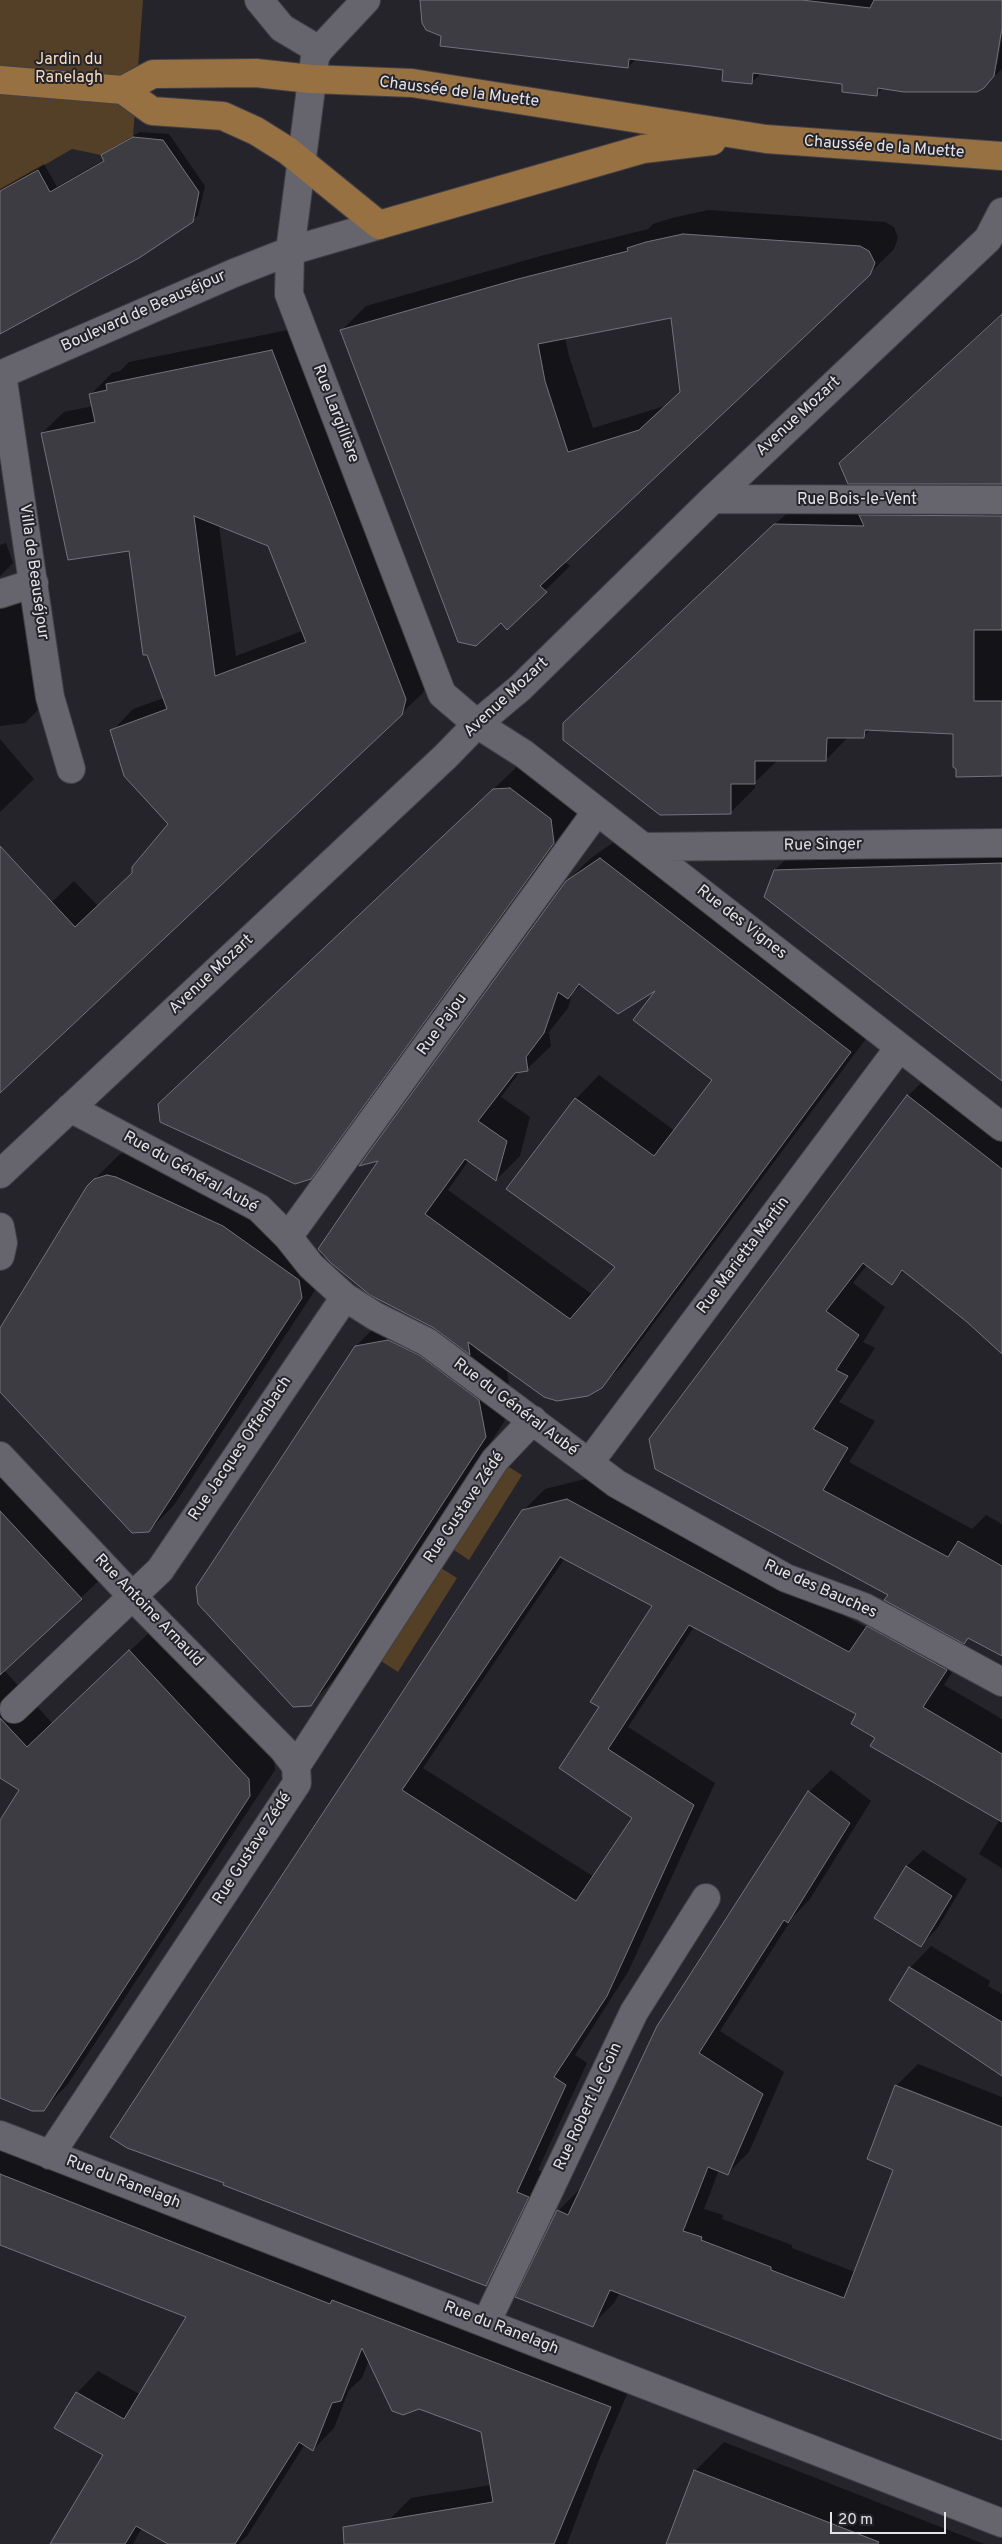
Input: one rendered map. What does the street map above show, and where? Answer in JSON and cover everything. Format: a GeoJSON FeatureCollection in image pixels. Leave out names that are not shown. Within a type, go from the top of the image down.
{"type":"FeatureCollection","features":[{"type":"Feature","properties":{"kind":"main road","name":"Chaussée de la Muette"},"geometry":{"type":"LineString","coordinates":[[123,90],[153,74],[256,73],[312,79],[412,83],[766,139],[1002,156]]}},
{"type":"Feature","properties":{"kind":"main road"},"geometry":{"type":"LineString","coordinates":[[0,80],[123,90],[152,110],[223,116],[256,131],[288,151],[301,164],[380,225]]}},
{"type":"Feature","properties":{"kind":"main road","name":"Chaussée de la Muette"},"geometry":{"type":"LineString","coordinates":[[380,225],[644,149],[704,141],[766,139]]}},
{"type":"Feature","properties":{"kind":"street"},"geometry":{"type":"LineString","coordinates":[[259,0],[282,28],[319,50],[366,0]]}},
{"type":"Feature","properties":{"kind":"street","name":"Rue Largillière"},"geometry":{"type":"LineString","coordinates":[[319,50],[315,57],[290,251],[289,294],[442,694],[477,724]]}},
{"type":"Feature","properties":{"kind":"street","name":"Avenue Mozart"},"geometry":{"type":"LineString","coordinates":[[0,1174],[439,763],[477,724],[520,688],[713,499],[988,239],[1002,212]]}},
{"type":"Feature","properties":{"kind":"street","name":"Chaussée de la Muette"},"geometry":{"type":"LineString","coordinates":[[290,251],[380,225]]}},
{"type":"Feature","properties":{"kind":"street","name":"Boulevard de Beauséjour"},"geometry":{"type":"LineString","coordinates":[[1,375],[234,273],[290,251]]}},
{"type":"Feature","properties":{"kind":"street","name":"Villa de Beauséjour"},"geometry":{"type":"LineString","coordinates":[[1,375],[50,697],[71,769]]}},
{"type":"Feature","properties":{"kind":"street","name":"Rue Bois-le-Vent"},"geometry":{"type":"LineString","coordinates":[[713,499],[1002,500]]}},
{"type":"Feature","properties":{"kind":"street"},"geometry":{"type":"LineString","coordinates":[[0,594],[34,583]]}},
{"type":"Feature","properties":{"kind":"street","name":"Rue des Vignes"},"geometry":{"type":"LineString","coordinates":[[477,724],[524,754],[1002,1127]]}},
{"type":"Feature","properties":{"kind":"street","name":"Rue Pajou"},"geometry":{"type":"LineString","coordinates":[[288,1237],[597,811]]}},
{"type":"Feature","properties":{"kind":"street","name":"Rue Singer"},"geometry":{"type":"LineString","coordinates":[[644,847],[1002,843]]}},
{"type":"Feature","properties":{"kind":"street","name":"Rue Marietta Martin"},"geometry":{"type":"LineString","coordinates":[[589,1463],[899,1048]]}},
{"type":"Feature","properties":{"kind":"street","name":"Rue du Général Aubé"},"geometry":{"type":"LineString","coordinates":[[70,1108],[259,1208],[288,1237],[312,1266],[345,1297],[375,1316],[426,1342],[589,1463]]}},
{"type":"Feature","properties":{"kind":"street"},"geometry":{"type":"LineString","coordinates":[[0,1227],[3,1243],[0,1256]]}},
{"type":"Feature","properties":{"kind":"street","name":"Rue Jacques Offenbach"},"geometry":{"type":"LineString","coordinates":[[14,1709],[160,1570],[345,1297]]}},
{"type":"Feature","properties":{"kind":"street","name":"Rue Gustave Zédé"},"geometry":{"type":"LineString","coordinates":[[50,2155],[297,1783],[296,1766],[495,1460],[533,1420]]}},
{"type":"Feature","properties":{"kind":"street","name":"Rue Antoine Arnauld"},"geometry":{"type":"LineString","coordinates":[[0,1456],[133,1597],[287,1754],[296,1766]]}},
{"type":"Feature","properties":{"kind":"street","name":"Rue des Bauches"},"geometry":{"type":"LineString","coordinates":[[589,1463],[617,1484],[786,1578],[864,1607],[1002,1682]]}},
{"type":"Feature","properties":{"kind":"street","name":"Rue Robert Le Coin"},"geometry":{"type":"LineString","coordinates":[[486,2324],[634,2012],[706,1898]]}},
{"type":"Feature","properties":{"kind":"street","name":"Rue du Ranelagh"},"geometry":{"type":"LineString","coordinates":[[0,2136],[1002,2523]]}},
{"type":"Feature","properties":{"kind":"green space","name":"Jardin du Ranelagh"},"geometry":{"type":"Polygon","coordinates":[[[0,0],[143,0],[133,137],[101,155],[72,149],[1,190],[3,195],[0,197],[0,0]]]}},
{"type":"Feature","properties":{"kind":"green space"},"geometry":{"type":"Polygon","coordinates":[[[504,1464],[522,1475],[469,1560],[451,1548],[504,1464]]]}},
{"type":"Feature","properties":{"kind":"green space"},"geometry":{"type":"Polygon","coordinates":[[[438,1566],[457,1578],[398,1672],[378,1659],[438,1566]]]}},
{"type":"Feature","properties":{"kind":"building"},"geometry":{"type":"Polygon","coordinates":[[[420,0],[802,0],[870,8],[874,0],[1002,0],[1002,28],[994,76],[984,88],[977,92],[904,92],[878,88],[877,96],[842,92],[842,84],[753,73],[752,84],[722,81],[723,70],[692,66],[629,59],[628,68],[440,46],[441,36],[426,30],[422,23],[420,0]]]}},
{"type":"Feature","properties":{"kind":"building"},"geometry":{"type":"Polygon","coordinates":[[[133,137],[163,140],[199,192],[193,222],[139,258],[0,334],[0,191],[38,170],[50,192],[104,161],[101,155],[133,137]]]}},
{"type":"Feature","properties":{"kind":"building"},"geometry":{"type":"Polygon","coordinates":[[[683,234],[860,246],[869,251],[875,263],[870,275],[540,586],[547,592],[507,630],[501,623],[476,646],[458,642],[340,330],[518,279],[628,251],[627,248],[683,234]],[[671,318],[538,344],[545,381],[568,452],[639,430],[680,392],[671,318]]]}},
{"type":"Feature","properties":{"kind":"building"},"geometry":{"type":"Polygon","coordinates":[[[1002,314],[1002,484],[848,484],[839,463],[1002,314]]]}},
{"type":"Feature","properties":{"kind":"building"},"geometry":{"type":"Polygon","coordinates":[[[272,350],[406,699],[402,715],[0,1093],[0,846],[75,927],[132,873],[132,867],[168,824],[124,776],[110,730],[167,709],[147,655],[143,655],[129,551],[68,560],[41,433],[95,422],[89,394],[107,390],[106,384],[272,350]],[[194,516],[215,676],[306,642],[268,546],[194,516]]]}},
{"type":"Feature","properties":{"kind":"building"},"geometry":{"type":"Polygon","coordinates":[[[859,515],[1002,516],[1002,630],[974,630],[974,701],[1002,701],[1002,776],[956,777],[956,769],[953,767],[953,734],[865,730],[864,738],[827,738],[826,761],[755,761],[755,784],[731,784],[731,814],[660,815],[563,740],[563,723],[774,524],[864,526],[859,515]]]}},
{"type":"Feature","properties":{"kind":"building"},"geometry":{"type":"Polygon","coordinates":[[[510,788],[551,819],[554,843],[311,1179],[295,1184],[160,1122],[158,1104],[493,789],[510,788]]]}},
{"type":"Feature","properties":{"kind":"building"},"geometry":{"type":"Polygon","coordinates":[[[600,858],[851,1052],[602,1388],[588,1396],[557,1401],[544,1397],[468,1342],[470,1355],[434,1328],[370,1295],[331,1263],[318,1249],[378,1161],[359,1166],[566,881],[600,858]],[[579,984],[568,999],[558,992],[544,1033],[526,1057],[528,1071],[515,1073],[478,1121],[507,1141],[496,1181],[465,1159],[425,1214],[570,1319],[615,1267],[506,1189],[575,1098],[654,1156],[712,1080],[633,1020],[655,991],[618,1014],[579,984]]]}},
{"type":"Feature","properties":{"kind":"building"},"geometry":{"type":"Polygon","coordinates":[[[1002,863],[1002,1081],[764,897],[774,870],[1002,863]]]}},
{"type":"Feature","properties":{"kind":"building"},"geometry":{"type":"Polygon","coordinates":[[[907,1095],[1002,1169],[1002,1354],[967,1322],[902,1270],[892,1285],[863,1263],[826,1311],[859,1335],[836,1370],[848,1376],[813,1429],[848,1448],[823,1490],[948,1557],[958,1541],[1002,1566],[1002,1656],[968,1638],[964,1644],[884,1600],[888,1595],[655,1469],[649,1439],[907,1095]]]}},
{"type":"Feature","properties":{"kind":"building"},"geometry":{"type":"Polygon","coordinates":[[[107,1175],[116,1177],[223,1226],[299,1280],[302,1298],[149,1532],[132,1533],[0,1392],[0,1328],[87,1186],[94,1179],[107,1175]]]}},
{"type":"Feature","properties":{"kind":"building"},"geometry":{"type":"Polygon","coordinates":[[[388,1340],[419,1355],[479,1400],[486,1437],[311,1706],[293,1707],[198,1604],[196,1587],[355,1346],[388,1340]]]}},
{"type":"Feature","properties":{"kind":"building"},"geometry":{"type":"Polygon","coordinates":[[[567,1499],[849,1652],[867,1626],[947,1670],[923,1707],[1002,1754],[1002,1822],[870,1746],[875,1738],[851,1724],[856,1714],[689,1625],[608,1749],[694,1805],[607,1996],[554,2077],[566,2085],[517,2192],[529,2197],[486,2286],[223,2185],[224,2183],[127,2148],[110,2137],[522,1510],[567,1499]],[[560,1557],[402,1790],[576,1901],[632,1818],[559,1768],[599,1707],[590,1702],[652,1606],[560,1557]]]}},
{"type":"Feature","properties":{"kind":"building"},"geometry":{"type":"Polygon","coordinates":[[[0,1511],[82,1599],[0,1675],[0,1511]]]}},
{"type":"Feature","properties":{"kind":"building"},"geometry":{"type":"Polygon","coordinates":[[[129,1650],[249,1779],[250,1796],[44,2111],[32,2111],[0,2098],[0,1820],[19,1790],[0,1778],[0,1718],[27,1747],[129,1650]]]}},
{"type":"Feature","properties":{"kind":"building"},"geometry":{"type":"Polygon","coordinates":[[[808,1791],[850,1823],[788,1923],[784,1920],[699,2053],[763,2094],[728,2175],[708,2167],[683,2231],[702,2237],[701,2240],[771,2267],[771,2270],[844,2298],[893,2170],[867,2159],[895,2085],[1002,2127],[1002,2440],[610,2290],[593,2327],[515,2297],[557,2210],[568,2215],[657,2026],[808,1791]]]}},
{"type":"Feature","properties":{"kind":"building"},"geometry":{"type":"Polygon","coordinates":[[[906,1866],[952,1896],[921,1947],[874,1918],[906,1866]]]}},
{"type":"Feature","properties":{"kind":"building"},"geometry":{"type":"Polygon","coordinates":[[[909,1967],[1002,2022],[1002,2076],[889,2000],[909,1967]]]}},
{"type":"Feature","properties":{"kind":"building"},"geometry":{"type":"Polygon","coordinates":[[[0,2174],[330,2304],[332,2300],[611,2407],[554,2544],[344,2544],[343,2527],[493,2502],[481,2432],[419,2409],[403,2415],[392,2411],[362,2348],[341,2401],[332,2403],[313,2451],[299,2442],[235,2544],[168,2544],[136,2526],[125,2544],[50,2544],[103,2455],[54,2428],[76,2392],[124,2419],[186,2317],[0,2245],[0,2174]]]}},
{"type":"Feature","properties":{"kind":"building"},"geometry":{"type":"Polygon","coordinates":[[[694,2470],[879,2542],[878,2544],[666,2544],[694,2470]]]}}]}
